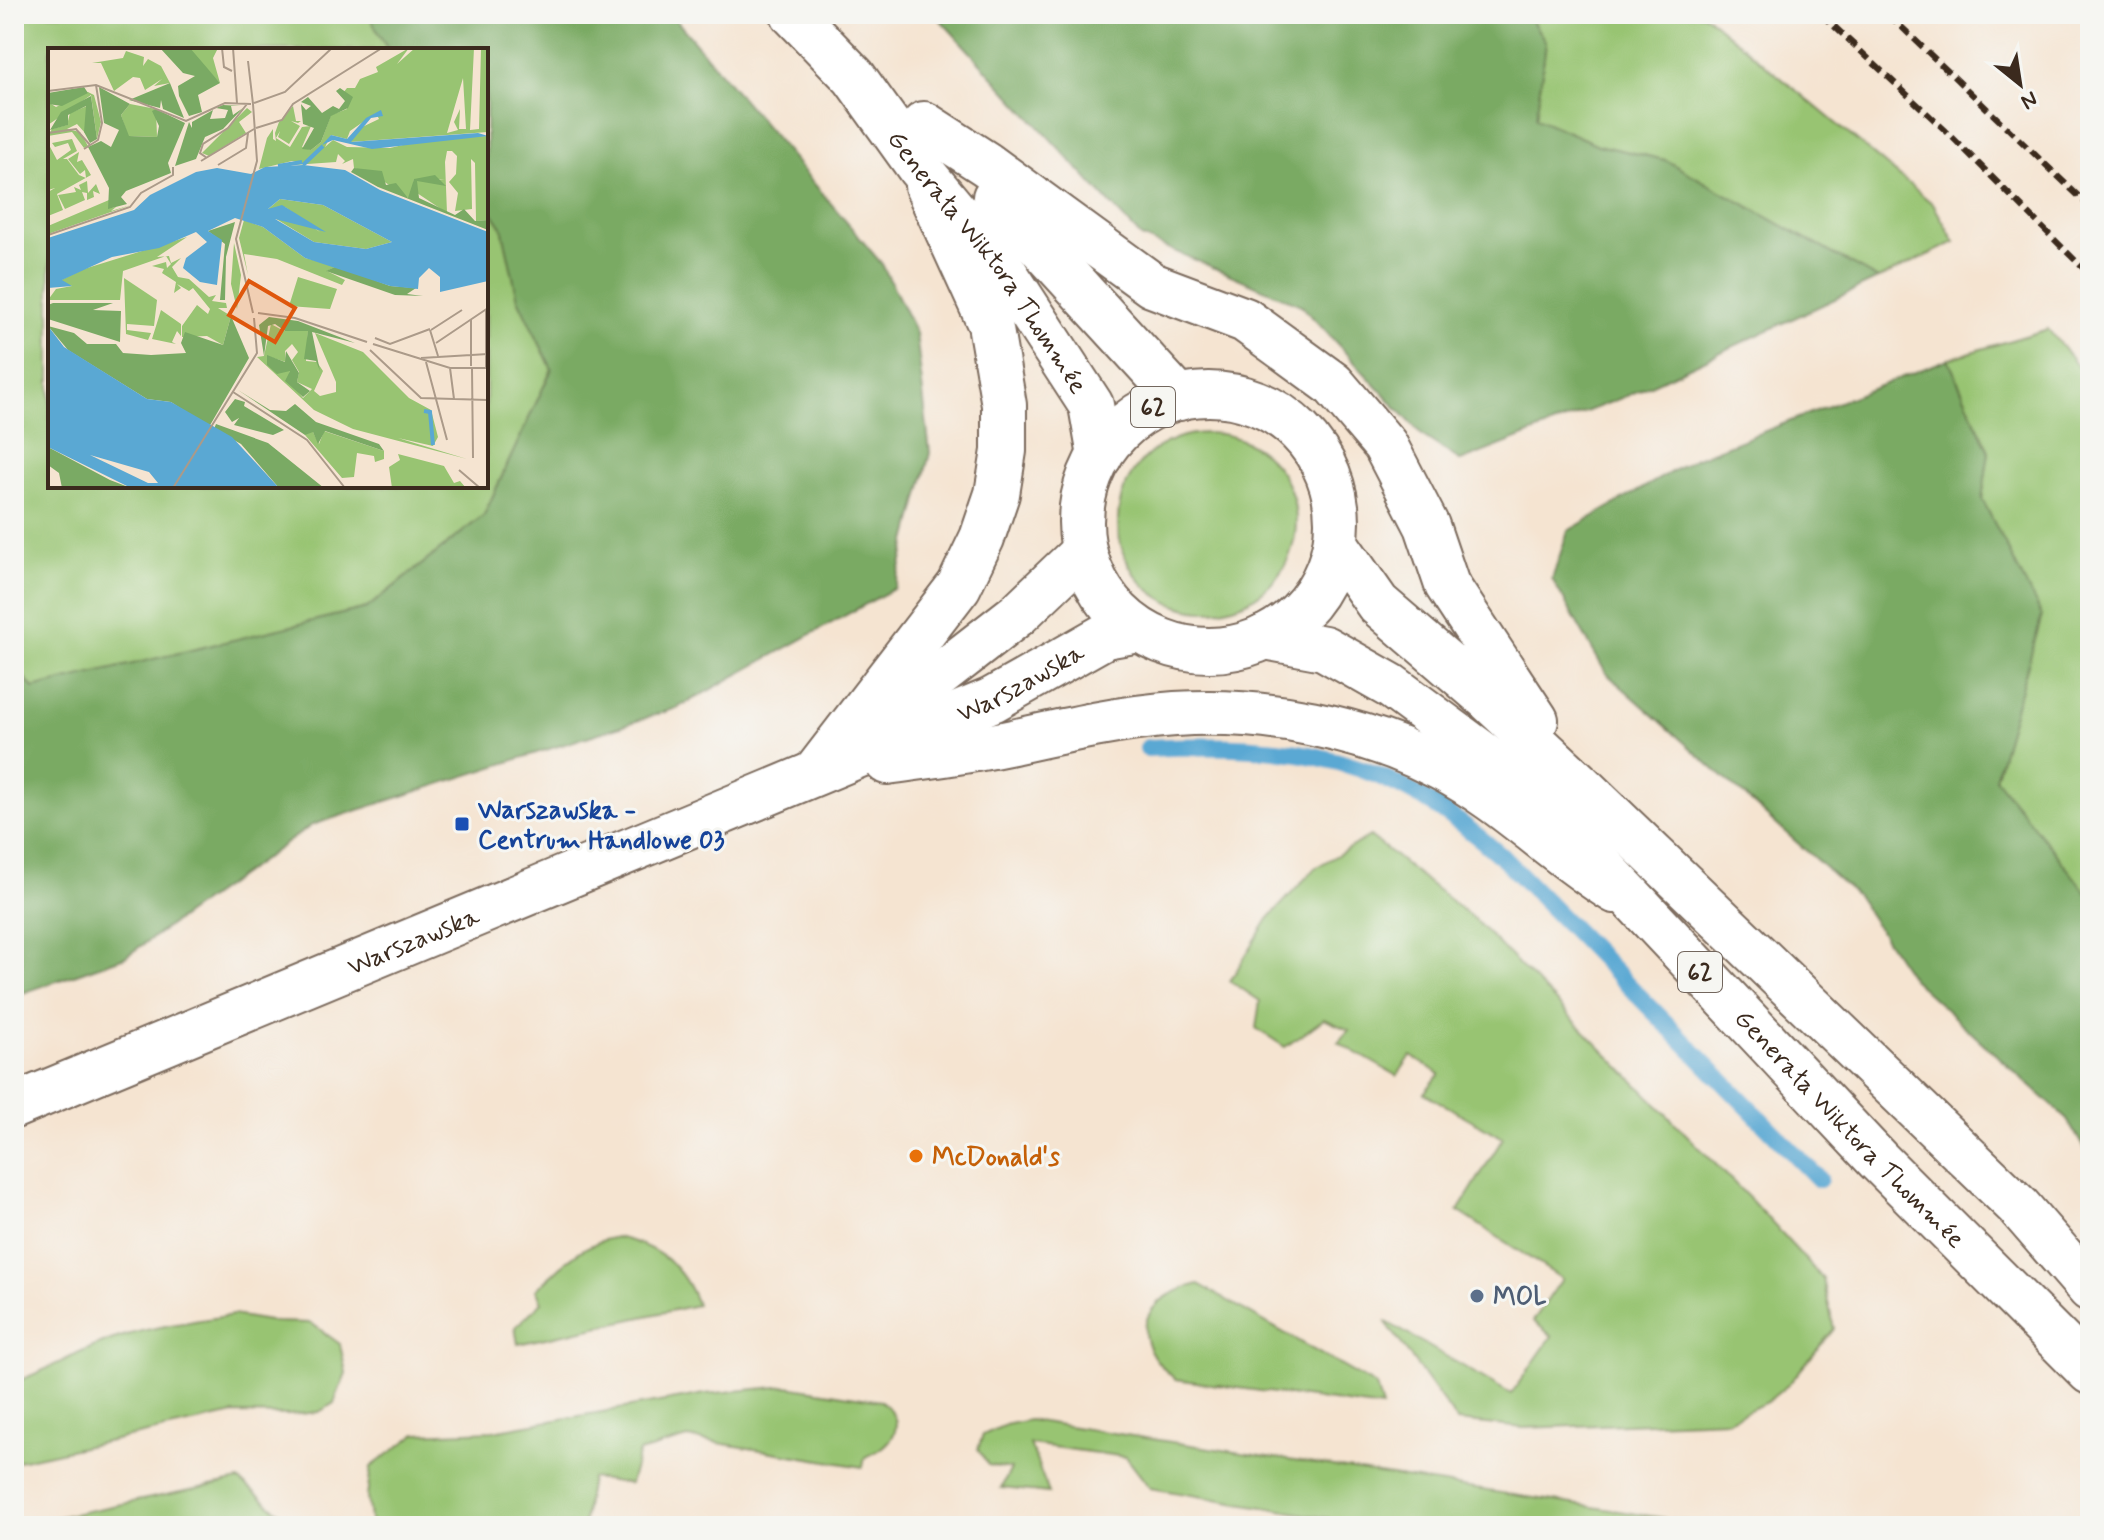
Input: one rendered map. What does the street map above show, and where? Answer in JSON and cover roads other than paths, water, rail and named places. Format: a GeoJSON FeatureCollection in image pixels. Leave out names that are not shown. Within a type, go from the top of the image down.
{"type":"FeatureCollection","features":[{"type":"Feature","properties":{"kind":"main road","name":"Generała Wiktora Thommée"},"geometry":{"type":"LineString","coordinates":[[793,14],[854,77],[920,169],[1000,265],[1091,405],[1100,456]]}},
{"type":"Feature","properties":{"kind":"main road","name":"Generała Wiktora Thommée"},"geometry":{"type":"LineString","coordinates":[[854,77],[924,124],[1013,215],[1179,398]]}},
{"type":"Feature","properties":{"kind":"main road","name":"62"},"geometry":{"type":"LineString","coordinates":[[924,124],[986,164],[1152,285],[1245,320],[1333,384],[1385,445],[1427,526],[1447,585],[1577,782]]}},
{"type":"Feature","properties":{"kind":"main road"},"geometry":{"type":"LineString","coordinates":[[814,774],[959,586],[982,538],[997,494],[1004,451],[1004,405],[990,324],[920,169]]}},
{"type":"Feature","properties":{"kind":"main road","name":"62"},"geometry":{"type":"LineString","coordinates":[[1212,394],[1245,399],[1277,413],[1304,435],[1324,463],[1335,496],[1336,544],[1315,595],[1293,619],[1265,637],[1234,648],[1201,651],[1169,644],[1139,630],[1114,609],[1101,591],[1084,551],[1081,519],[1086,486],[1100,456],[1120,429],[1147,409],[1179,398],[1212,394]]}},
{"type":"Feature","properties":{"kind":"main road","name":"Generała Wiktora Thommée"},"geometry":{"type":"LineString","coordinates":[[1336,544],[1378,604],[1577,782],[2018,1206],[2090,1289]]}},
{"type":"Feature","properties":{"kind":"main road","name":"Warszawska"},"geometry":{"type":"LineString","coordinates":[[814,774],[1018,614],[1084,551]]}},
{"type":"Feature","properties":{"kind":"main road","name":"Warszawska"},"geometry":{"type":"LineString","coordinates":[[14,1106],[992,700],[1105,636],[1139,630]]}},
{"type":"Feature","properties":{"kind":"main road","name":"Generała Wiktora Thommée"},"geometry":{"type":"LineString","coordinates":[[1265,637],[1324,648],[1391,686],[1491,760],[1566,828],[1878,1160],[2090,1372]]}},
{"type":"Feature","properties":{"kind":"main road"},"geometry":{"type":"LineString","coordinates":[[814,774],[1011,742],[1078,726],[1177,714],[1262,717],[1355,734],[1441,768],[1574,866],[1637,904]]}},
{"type":"Feature","properties":{"kind":"waterway"},"geometry":{"type":"LineString","coordinates":[[1148,748],[1201,746],[1295,753],[1338,762],[1379,776],[1419,796],[1460,823],[1502,857],[1819,1179]]}},
{"type":"Feature","properties":{"kind":"railway"},"geometry":{"type":"LineString","coordinates":[[1821,14],[1946,131],[2090,275]]}},
{"type":"Feature","properties":{"kind":"railway"},"geometry":{"type":"LineString","coordinates":[[1888,14],[2090,207]]}},
{"type":"Feature","properties":{"kind":"place","name":"Warszawska - Centrum Handlowe 03"},"geometry":{"type":"Point","coordinates":[462,824]}},
{"type":"Feature","properties":{"kind":"place","name":"McDonald's"},"geometry":{"type":"Point","coordinates":[916,1156]}},
{"type":"Feature","properties":{"kind":"place","name":"MOL"},"geometry":{"type":"Point","coordinates":[1477,1296]}}]}
